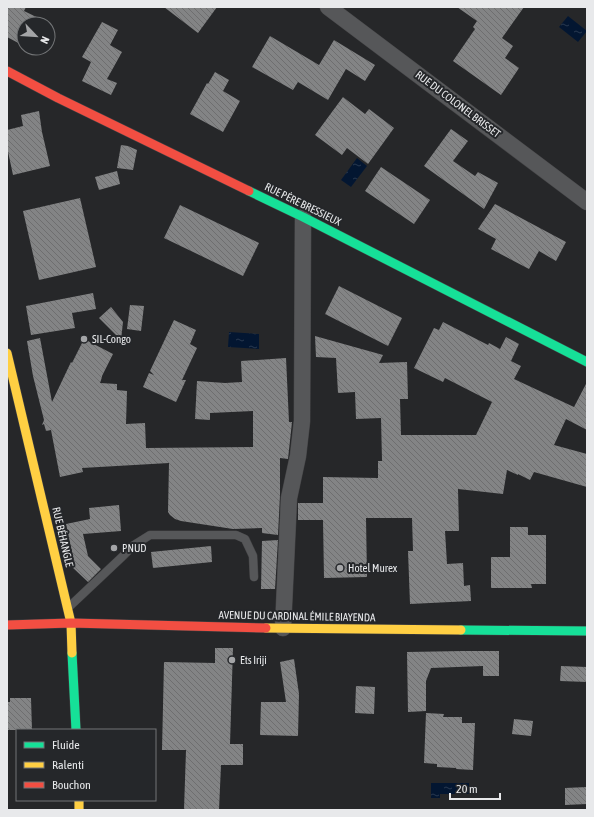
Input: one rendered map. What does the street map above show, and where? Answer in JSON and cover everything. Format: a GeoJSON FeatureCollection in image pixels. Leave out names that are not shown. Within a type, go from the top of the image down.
{"type":"FeatureCollection","features":[{"type":"Feature","properties":{"kind":"street","name":"RUE DU COLONEL BRISSET"},"geometry":{"type":"LineString","coordinates":[[328,7],[587,202]]}},
{"type":"Feature","properties":{"kind":"street","name":"RUE PÈRE BRESSIEUX"},"geometry":{"type":"LineString","coordinates":[[7,72],[303,216],[587,362]]}},
{"type":"Feature","properties":{"kind":"street"},"geometry":{"type":"LineString","coordinates":[[283,628],[289,498],[298,456],[302,421],[303,216]]}},
{"type":"Feature","properties":{"kind":"street","name":"RUE BÉHANGLE"},"geometry":{"type":"LineString","coordinates":[[7,353],[71,623],[76,729]]}},
{"type":"Feature","properties":{"kind":"street","name":"AVENUE DU CARDINAL ÉMILE BIAYENDA"},"geometry":{"type":"LineString","coordinates":[[7,624],[71,623],[283,628],[587,632]]}},
{"type":"Feature","properties":{"kind":"lane"},"geometry":{"type":"LineString","coordinates":[[68,608],[134,545],[150,535],[236,535],[245,539],[253,556],[254,577]]}},
{"type":"Feature","properties":{"kind":"water"},"geometry":{"type":"Polygon","coordinates":[[[568,16],[587,31],[578,42],[559,27],[568,16]]]}},
{"type":"Feature","properties":{"kind":"water"},"geometry":{"type":"Polygon","coordinates":[[[357,158],[367,166],[351,187],[341,180],[357,158]]]}},
{"type":"Feature","properties":{"kind":"water"},"geometry":{"type":"Polygon","coordinates":[[[229,332],[259,334],[259,349],[228,347],[229,332]]]}},
{"type":"Feature","properties":{"kind":"water"},"geometry":{"type":"Polygon","coordinates":[[[431,783],[469,783],[469,794],[440,794],[440,798],[431,798],[431,783]]]}},
{"type":"Feature","properties":{"kind":"building"},"geometry":{"type":"Polygon","coordinates":[[[7,7],[26,7],[24,11],[34,16],[16,16],[16,42],[7,37],[7,7]]]}},
{"type":"Feature","properties":{"kind":"building"},"geometry":{"type":"Polygon","coordinates":[[[164,7],[217,7],[198,33],[164,7]]]}},
{"type":"Feature","properties":{"kind":"building"},"geometry":{"type":"Polygon","coordinates":[[[457,7],[524,7],[502,38],[513,46],[505,58],[519,68],[501,95],[453,61],[475,29],[473,27],[477,21],[457,7]]]}},
{"type":"Feature","properties":{"kind":"building"},"geometry":{"type":"Polygon","coordinates":[[[102,22],[118,30],[110,45],[122,52],[107,79],[117,83],[111,95],[82,81],[91,62],[82,57],[102,22]]]}},
{"type":"Feature","properties":{"kind":"building"},"geometry":{"type":"Polygon","coordinates":[[[270,36],[319,65],[334,40],[375,65],[365,81],[346,69],[328,100],[298,82],[293,90],[252,67],[270,36]]]}},
{"type":"Feature","properties":{"kind":"building"},"geometry":{"type":"Polygon","coordinates":[[[215,72],[229,80],[223,91],[240,101],[223,132],[190,114],[207,83],[208,84],[215,72]]]}},
{"type":"Feature","properties":{"kind":"building"},"geometry":{"type":"Polygon","coordinates":[[[343,97],[365,114],[369,109],[394,128],[368,164],[347,148],[342,155],[315,135],[343,97]]]}},
{"type":"Feature","properties":{"kind":"building"},"geometry":{"type":"Polygon","coordinates":[[[39,111],[50,166],[13,175],[7,147],[7,130],[23,126],[21,115],[39,111]]]}},
{"type":"Feature","properties":{"kind":"building"},"geometry":{"type":"Polygon","coordinates":[[[451,129],[468,141],[453,161],[475,176],[478,172],[498,183],[484,209],[424,166],[451,129]]]}},
{"type":"Feature","properties":{"kind":"building"},"geometry":{"type":"Polygon","coordinates":[[[121,145],[137,150],[133,170],[117,168],[121,145]]]}},
{"type":"Feature","properties":{"kind":"building"},"geometry":{"type":"Polygon","coordinates":[[[381,167],[430,200],[414,224],[365,191],[381,167]]]}},
{"type":"Feature","properties":{"kind":"building"},"geometry":{"type":"Polygon","coordinates":[[[117,171],[120,184],[99,190],[95,177],[117,171]]]}},
{"type":"Feature","properties":{"kind":"building"},"geometry":{"type":"Polygon","coordinates":[[[80,198],[96,267],[39,280],[23,211],[80,198]]]}},
{"type":"Feature","properties":{"kind":"building"},"geometry":{"type":"Polygon","coordinates":[[[495,204],[566,242],[556,261],[539,251],[529,269],[491,249],[496,239],[478,229],[495,204]]]}},
{"type":"Feature","properties":{"kind":"building"},"geometry":{"type":"Polygon","coordinates":[[[180,205],[259,243],[243,276],[164,238],[180,205]]]}},
{"type":"Feature","properties":{"kind":"building"},"geometry":{"type":"Polygon","coordinates":[[[339,286],[402,318],[388,346],[325,314],[339,286]]]}},
{"type":"Feature","properties":{"kind":"building"},"geometry":{"type":"Polygon","coordinates":[[[93,293],[96,309],[72,313],[75,328],[31,335],[26,306],[93,293]]]}},
{"type":"Feature","properties":{"kind":"building"},"geometry":{"type":"Polygon","coordinates":[[[130,305],[144,306],[141,331],[127,329],[130,305]]]}},
{"type":"Feature","properties":{"kind":"building"},"geometry":{"type":"Polygon","coordinates":[[[111,307],[123,322],[121,340],[99,318],[111,307]]]}},
{"type":"Feature","properties":{"kind":"building"},"geometry":{"type":"Polygon","coordinates":[[[174,320],[196,330],[190,344],[197,348],[182,380],[186,380],[176,402],[143,387],[149,373],[154,375],[150,371],[174,320]]]}},
{"type":"Feature","properties":{"kind":"building"},"geometry":{"type":"Polygon","coordinates":[[[443,322],[488,345],[489,343],[500,349],[506,337],[519,344],[511,361],[521,366],[514,379],[574,407],[587,382],[587,430],[566,419],[554,445],[587,454],[587,487],[534,472],[530,480],[507,470],[503,494],[458,489],[459,531],[445,531],[447,564],[463,563],[464,586],[470,585],[471,601],[410,604],[408,551],[413,551],[412,518],[366,518],[367,577],[324,578],[323,520],[298,520],[298,503],[323,503],[323,477],[378,478],[378,461],[382,461],[381,418],[356,419],[355,392],[338,393],[336,358],[316,357],[315,336],[383,355],[379,363],[407,362],[408,399],[400,399],[401,435],[476,435],[492,402],[445,378],[443,382],[414,368],[434,328],[439,330],[443,322]]]}},
{"type":"Feature","properties":{"kind":"building"},"geometry":{"type":"Polygon","coordinates":[[[40,338],[52,402],[84,339],[113,354],[100,383],[117,384],[117,390],[127,391],[126,424],[145,423],[146,448],[253,447],[253,411],[210,413],[210,420],[195,419],[197,381],[225,383],[242,382],[241,361],[286,358],[289,422],[292,422],[288,459],[280,458],[278,535],[262,533],[262,528],[233,529],[175,519],[168,512],[169,463],[82,468],[83,472],[60,477],[51,430],[46,431],[44,424],[42,425],[44,420],[33,376],[27,341],[40,338]]]}},
{"type":"Feature","properties":{"kind":"building"},"geometry":{"type":"Polygon","coordinates":[[[119,505],[121,531],[83,534],[88,556],[101,569],[88,582],[71,566],[74,562],[66,524],[90,519],[89,508],[119,505]]]}},
{"type":"Feature","properties":{"kind":"building"},"geometry":{"type":"Polygon","coordinates":[[[510,527],[528,527],[528,535],[546,535],[546,584],[531,584],[532,588],[491,588],[491,557],[510,557],[510,527]]]}},
{"type":"Feature","properties":{"kind":"building"},"geometry":{"type":"Polygon","coordinates":[[[278,540],[275,589],[261,589],[262,541],[278,540]]]}},
{"type":"Feature","properties":{"kind":"building"},"geometry":{"type":"Polygon","coordinates":[[[211,546],[212,562],[153,568],[151,552],[211,546]]]}},
{"type":"Feature","properties":{"kind":"building"},"geometry":{"type":"Polygon","coordinates":[[[215,648],[233,648],[230,744],[243,744],[243,765],[221,765],[219,810],[184,810],[186,750],[162,750],[164,662],[215,663],[215,648]]]}},
{"type":"Feature","properties":{"kind":"building"},"geometry":{"type":"Polygon","coordinates":[[[499,651],[499,676],[483,676],[483,666],[431,668],[426,681],[426,711],[408,712],[407,652],[499,651]]]}},
{"type":"Feature","properties":{"kind":"building"},"geometry":{"type":"Polygon","coordinates":[[[294,659],[299,694],[298,736],[260,735],[261,702],[286,702],[280,662],[294,659]]]}},
{"type":"Feature","properties":{"kind":"building"},"geometry":{"type":"Polygon","coordinates":[[[561,666],[587,667],[587,682],[560,681],[561,666]]]}},
{"type":"Feature","properties":{"kind":"building"},"geometry":{"type":"Polygon","coordinates":[[[356,686],[375,687],[374,714],[355,713],[356,686]]]}},
{"type":"Feature","properties":{"kind":"building"},"geometry":{"type":"Polygon","coordinates":[[[10,698],[31,698],[32,729],[7,730],[7,702],[10,702],[10,698]]]}},
{"type":"Feature","properties":{"kind":"building"},"geometry":{"type":"Polygon","coordinates":[[[426,713],[444,714],[443,717],[462,717],[462,723],[475,723],[473,770],[437,767],[437,764],[424,763],[426,713]]]}},
{"type":"Feature","properties":{"kind":"building"},"geometry":{"type":"Polygon","coordinates":[[[514,719],[533,721],[531,736],[512,734],[514,719]]]}},
{"type":"Feature","properties":{"kind":"building"},"geometry":{"type":"Polygon","coordinates":[[[587,787],[587,804],[565,805],[565,788],[587,787]]]}},
{"type":"Feature","properties":{"kind":"traffic: fast"},"geometry":{"type":"LineString","coordinates":[[249,191],[587,362]]}},
{"type":"Feature","properties":{"kind":"traffic: fast"},"geometry":{"type":"LineString","coordinates":[[461,630],[587,631]]}},
{"type":"Feature","properties":{"kind":"traffic: fast"},"geometry":{"type":"LineString","coordinates":[[72,653],[76,729]]}},
{"type":"Feature","properties":{"kind":"traffic: slow"},"geometry":{"type":"LineString","coordinates":[[7,353],[71,623],[72,653]]}},
{"type":"Feature","properties":{"kind":"traffic: slow"},"geometry":{"type":"LineString","coordinates":[[266,628],[461,630]]}},
{"type":"Feature","properties":{"kind":"traffic: slow"},"geometry":{"type":"LineString","coordinates":[[79,801],[79,810]]}},
{"type":"Feature","properties":{"kind":"traffic: jam"},"geometry":{"type":"LineString","coordinates":[[7,71],[58,98],[249,191]]}},
{"type":"Feature","properties":{"kind":"traffic: jam"},"geometry":{"type":"LineString","coordinates":[[7,625],[71,623],[266,628]]}},
{"type":"Feature","properties":{"kind":"place","name":"SIL-Congo"},"geometry":{"type":"Point","coordinates":[84,339]}},
{"type":"Feature","properties":{"kind":"place","name":"PNUD"},"geometry":{"type":"Point","coordinates":[114,548]}},
{"type":"Feature","properties":{"kind":"place","name":"Hotel Murex"},"geometry":{"type":"Point","coordinates":[340,568]}},
{"type":"Feature","properties":{"kind":"place","name":"Ets Iriji"},"geometry":{"type":"Point","coordinates":[232,660]}}]}
